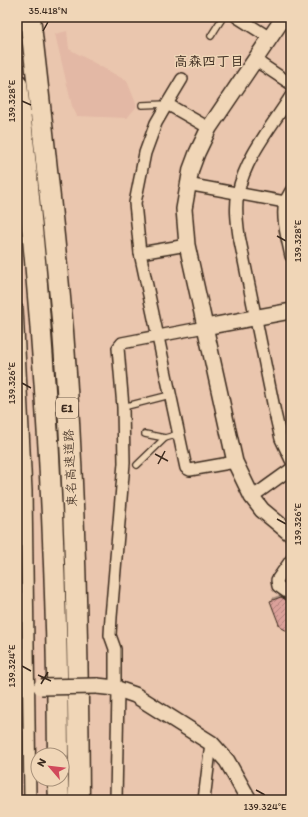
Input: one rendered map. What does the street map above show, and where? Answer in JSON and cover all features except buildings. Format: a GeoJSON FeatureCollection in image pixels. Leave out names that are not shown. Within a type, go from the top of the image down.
{"type":"FeatureCollection","features":[{"type":"Feature","properties":{"kind":"highway","name":"東名高速道路"},"geometry":{"type":"LineString","coordinates":[[30,17],[50,186],[63,341],[76,603],[79,800]]}},
{"type":"Feature","properties":{"kind":"highway","name":"東名高速道路"},"geometry":{"type":"LineString","coordinates":[[17,84],[43,337],[52,489],[58,747]]}},
{"type":"Feature","properties":{"kind":"highway"},"geometry":{"type":"LineString","coordinates":[[58,787],[58,800]]}},
{"type":"Feature","properties":{"kind":"street"},"geometry":{"type":"LineString","coordinates":[[237,17],[270,38]]}},
{"type":"Feature","properties":{"kind":"street"},"geometry":{"type":"LineString","coordinates":[[284,17],[209,128],[191,169],[187,184],[184,209],[187,244],[235,462],[252,496],[262,510],[291,534]]}},
{"type":"Feature","properties":{"kind":"street"},"geometry":{"type":"LineString","coordinates":[[255,60],[291,84]]}},
{"type":"Feature","properties":{"kind":"street"},"geometry":{"type":"LineString","coordinates":[[182,79],[156,124],[145,153],[138,182],[136,204],[140,253],[186,468],[190,470],[235,462]]}},
{"type":"Feature","properties":{"kind":"street"},"geometry":{"type":"LineString","coordinates":[[291,96],[244,172],[238,193],[236,212],[239,236],[281,438],[291,460]]}},
{"type":"Feature","properties":{"kind":"street"},"geometry":{"type":"LineString","coordinates":[[167,104],[209,128]]}},
{"type":"Feature","properties":{"kind":"street"},"geometry":{"type":"LineString","coordinates":[[187,184],[285,202]]}},
{"type":"Feature","properties":{"kind":"street"},"geometry":{"type":"LineString","coordinates":[[291,191],[285,202],[286,235],[291,256]]}},
{"type":"Feature","properties":{"kind":"street"},"geometry":{"type":"LineString","coordinates":[[140,253],[187,244]]}},
{"type":"Feature","properties":{"kind":"street"},"geometry":{"type":"LineString","coordinates":[[17,309],[25,484],[30,800]]}},
{"type":"Feature","properties":{"kind":"street"},"geometry":{"type":"LineString","coordinates":[[116,800],[115,649],[110,635],[123,470],[123,407],[118,348],[122,343],[291,311]]}},
{"type":"Feature","properties":{"kind":"street"},"geometry":{"type":"LineString","coordinates":[[252,496],[291,469]]}},
{"type":"Feature","properties":{"kind":"street"},"geometry":{"type":"LineString","coordinates":[[291,560],[277,580],[278,586],[291,595]]}},
{"type":"Feature","properties":{"kind":"street"},"geometry":{"type":"LineString","coordinates":[[28,685],[96,686],[116,689],[135,696],[211,743],[227,761],[249,800]]}},
{"type":"Feature","properties":{"kind":"street"},"geometry":{"type":"LineString","coordinates":[[204,800],[211,743]]}},
{"type":"Feature","properties":{"kind":"lane"},"geometry":{"type":"LineString","coordinates":[[211,36],[224,17]]}},
{"type":"Feature","properties":{"kind":"lane"},"geometry":{"type":"LineString","coordinates":[[142,105],[167,104]]}},
{"type":"Feature","properties":{"kind":"lane"},"geometry":{"type":"LineString","coordinates":[[123,407],[170,395]]}},
{"type":"Feature","properties":{"kind":"lane"},"geometry":{"type":"LineString","coordinates":[[145,434],[165,438],[179,434]]}},
{"type":"Feature","properties":{"kind":"lane"},"geometry":{"type":"LineString","coordinates":[[137,465],[165,438]]}},
{"type":"Feature","properties":{"kind":"shaded area"},"geometry":{"type":"Polygon","coordinates":[[[67,31],[69,49],[127,81],[137,106],[127,118],[77,116],[72,106],[55,34],[67,31]]]}},
{"type":"Feature","properties":{"kind":"district","name":"高森四丁目"},"geometry":{"type":"Point","coordinates":[209,61]}}]}
